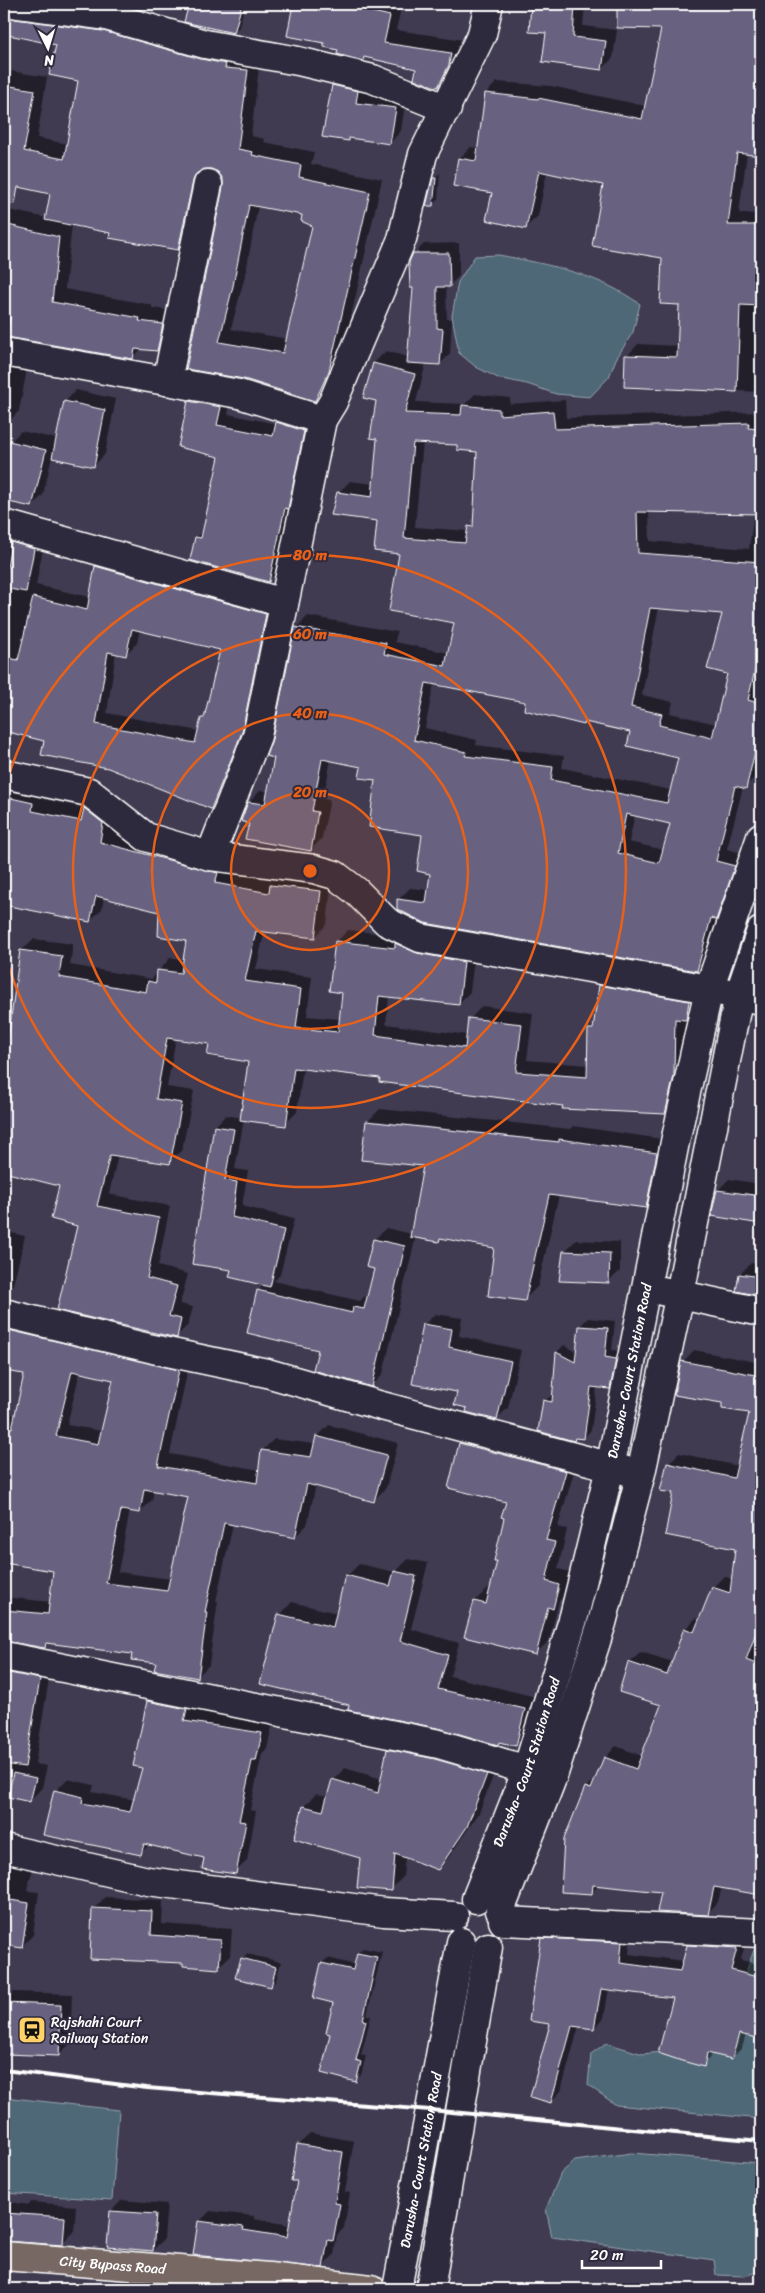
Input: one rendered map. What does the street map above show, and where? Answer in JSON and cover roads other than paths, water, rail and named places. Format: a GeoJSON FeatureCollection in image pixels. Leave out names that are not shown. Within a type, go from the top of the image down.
{"type":"FeatureCollection","features":[{"type":"Feature","properties":{"kind":"main road","name":"City Bypass Road"},"geometry":{"type":"LineString","coordinates":[[4,2256],[269,2277],[371,2289]]}},
{"type":"Feature","properties":{"kind":"street"},"geometry":{"type":"LineString","coordinates":[[17,4],[106,16],[205,44],[307,63],[373,79],[447,109]]}},
{"type":"Feature","properties":{"kind":"street"},"geometry":{"type":"LineString","coordinates":[[210,856],[257,736],[322,420],[333,402],[402,239],[423,154],[447,109],[482,34],[489,4]]}},
{"type":"Feature","properties":{"kind":"street"},"geometry":{"type":"LineString","coordinates":[[167,382],[208,184]]}},
{"type":"Feature","properties":{"kind":"street"},"geometry":{"type":"LineString","coordinates":[[4,352],[239,394],[322,420]]}},
{"type":"Feature","properties":{"kind":"street"},"geometry":{"type":"LineString","coordinates":[[4,524],[284,603]]}},
{"type":"Feature","properties":{"kind":"street"},"geometry":{"type":"LineString","coordinates":[[4,774],[89,792],[146,837],[210,856],[314,869],[335,876],[356,891],[387,922],[420,938],[709,989],[750,998]]}},
{"type":"Feature","properties":{"kind":"street","name":"Darusha- Court Station Road"},"geometry":{"type":"LineString","coordinates":[[476,1899],[527,1770],[574,1616],[610,1468],[675,1142],[709,989],[761,837]]}},
{"type":"Feature","properties":{"kind":"street","name":"Darusha- Court Station Road"},"geometry":{"type":"LineString","coordinates":[[502,1916],[552,1776],[599,1632],[641,1474],[680,1294],[750,998],[761,931]]}},
{"type":"Feature","properties":{"kind":"street"},"geometry":{"type":"LineString","coordinates":[[647,1288],[761,1312]]}},
{"type":"Feature","properties":{"kind":"street"},"geometry":{"type":"LineString","coordinates":[[4,1313],[153,1349],[266,1373],[610,1468],[641,1474]]}},
{"type":"Feature","properties":{"kind":"street"},"geometry":{"type":"LineString","coordinates":[[4,1656],[439,1744],[527,1770]]}},
{"type":"Feature","properties":{"kind":"street"},"geometry":{"type":"LineString","coordinates":[[4,1848],[148,1881],[384,1912],[454,1916]]}},
{"type":"Feature","properties":{"kind":"street"},"geometry":{"type":"LineString","coordinates":[[476,1899],[490,1901],[502,1916],[500,1936],[488,1947],[474,1948],[461,1942],[454,1930],[454,1916],[462,1904],[476,1899]]}},
{"type":"Feature","properties":{"kind":"street"},"geometry":{"type":"LineString","coordinates":[[502,1916],[761,1933]]}},
{"type":"Feature","properties":{"kind":"street","name":"Darusha- Court Station Road"},"geometry":{"type":"LineString","coordinates":[[397,2289],[461,1942]]}},
{"type":"Feature","properties":{"kind":"street","name":"Darusha- Court Station Road"},"geometry":{"type":"LineString","coordinates":[[430,2289],[488,1947]]}},
{"type":"Feature","properties":{"kind":"water"},"geometry":{"type":"Polygon","coordinates":[[[499,255],[572,272],[607,285],[640,304],[633,332],[616,359],[609,377],[590,397],[556,394],[527,384],[498,378],[476,367],[459,353],[452,316],[458,282],[475,256],[499,255]]]}},
{"type":"Feature","properties":{"kind":"water"},"geometry":{"type":"Polygon","coordinates":[[[754,1950],[761,1950],[761,2119],[616,2105],[588,2085],[591,2054],[606,2043],[643,2054],[720,2045],[754,1950]]]}},
{"type":"Feature","properties":{"kind":"water"},"geometry":{"type":"Polygon","coordinates":[[[4,2097],[119,2110],[112,2200],[4,2193],[4,2097]]]}},
{"type":"Feature","properties":{"kind":"water"},"geometry":{"type":"Polygon","coordinates":[[[631,2153],[761,2163],[761,2270],[745,2276],[716,2275],[714,2260],[552,2237],[546,2209],[561,2173],[575,2161],[631,2153]]]}},
{"type":"Feature","properties":{"kind":"railway"},"geometry":{"type":"LineString","coordinates":[[4,2070],[147,2088],[430,2110],[761,2141]]}},
{"type":"Feature","properties":{"kind":"place","name":"Rajshahi Court Railway Station"},"geometry":{"type":"Point","coordinates":[32,2030]}}]}
